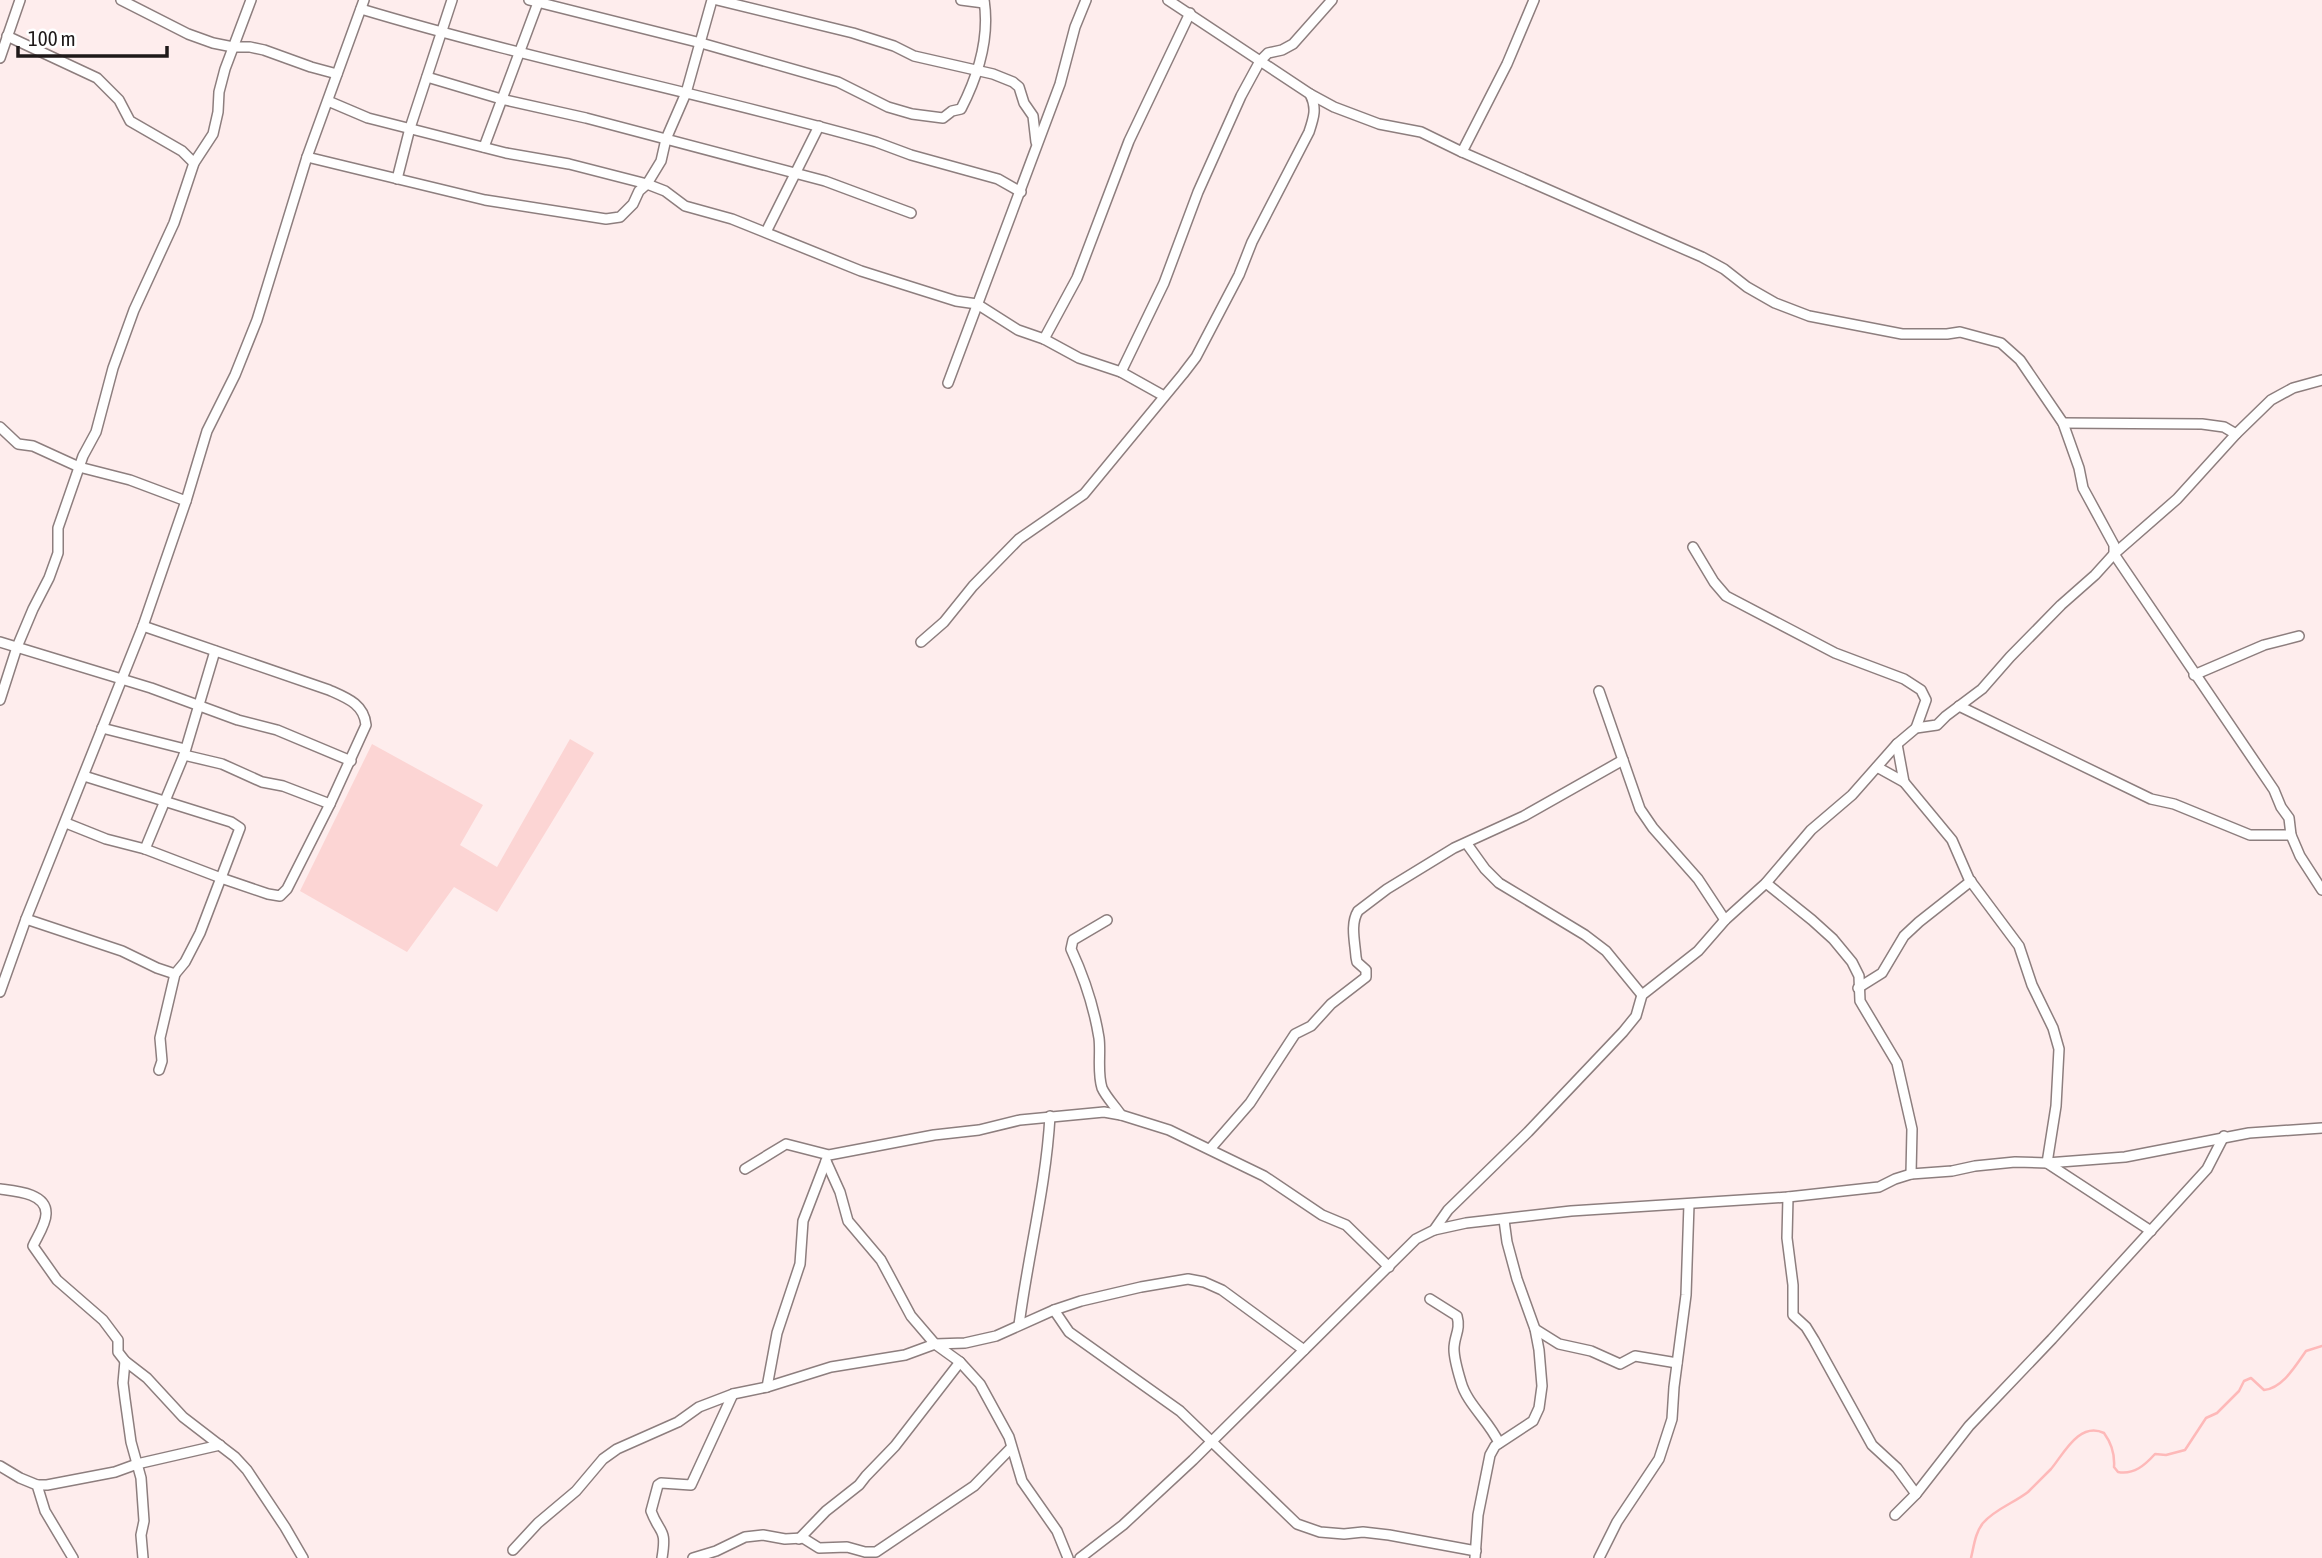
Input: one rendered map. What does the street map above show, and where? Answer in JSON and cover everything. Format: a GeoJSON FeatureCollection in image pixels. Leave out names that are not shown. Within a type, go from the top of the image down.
{"type":"FeatureCollection","features":[{"type":"Feature","properties":{"kind":"street"},"geometry":{"type":"LineString","coordinates":[[0,58],[20,0]]}},
{"type":"Feature","properties":{"kind":"street"},"geometry":{"type":"LineString","coordinates":[[121,0],[188,34],[233,47],[264,50],[311,68],[337,74]]}},
{"type":"Feature","properties":{"kind":"street"},"geometry":{"type":"LineString","coordinates":[[0,701],[17,647],[58,553],[58,528],[79,467],[96,432],[113,368],[134,310],[174,223],[194,163],[213,134],[219,92],[251,0]]}},
{"type":"Feature","properties":{"kind":"street"},"geometry":{"type":"LineString","coordinates":[[397,179],[410,128],[452,0]]}},
{"type":"Feature","properties":{"kind":"street"},"geometry":{"type":"LineString","coordinates":[[307,157],[485,200],[606,219],[620,217],[633,204],[661,160],[666,139],[687,93],[715,0],[853,33],[894,46],[914,56],[993,74],[1013,82],[1020,87],[1024,103],[1033,116],[1036,148]]}},
{"type":"Feature","properties":{"kind":"street"},"geometry":{"type":"LineString","coordinates":[[484,147],[535,1],[592,18],[701,43],[838,82],[888,107],[912,114],[943,118],[952,111],[961,109],[978,72],[984,37],[984,2],[961,0]]}},
{"type":"Feature","properties":{"kind":"street"},"geometry":{"type":"LineString","coordinates":[[948,383],[1060,84],[1086,0]]}},
{"type":"Feature","properties":{"kind":"street"},"geometry":{"type":"LineString","coordinates":[[1168,0],[1334,107],[1379,124],[1421,132],[1702,257],[1775,303],[1809,316],[1902,334],[1961,332],[2001,343],[2020,360],[2063,424],[2079,468],[2082,488],[2114,545],[2114,554],[2274,790],[2289,818],[2291,835],[2300,856],[2322,890]]}},
{"type":"Feature","properties":{"kind":"street"},"geometry":{"type":"LineString","coordinates":[[1121,372],[1164,283],[1198,192],[1259,61],[1268,53],[1293,44],[1332,0]]}},
{"type":"Feature","properties":{"kind":"street"},"geometry":{"type":"LineString","coordinates":[[1462,152],[1486,107],[1534,0]]}},
{"type":"Feature","properties":{"kind":"street"},"geometry":{"type":"LineString","coordinates":[[0,992],[26,919],[143,626],[207,431],[235,374],[257,320],[307,157],[363,4],[440,32],[754,108],[876,142],[998,179],[1021,192]]}},
{"type":"Feature","properties":{"kind":"street"},"geometry":{"type":"LineString","coordinates":[[1044,339],[1077,278],[1129,141],[1190,13]]}},
{"type":"Feature","properties":{"kind":"street"},"geometry":{"type":"LineString","coordinates":[[0,22],[8,32],[97,78],[118,100],[130,121],[182,151],[194,163]]}},
{"type":"Feature","properties":{"kind":"street"},"geometry":{"type":"LineString","coordinates":[[427,77],[501,99],[825,181],[911,213]]}},
{"type":"Feature","properties":{"kind":"street"},"geometry":{"type":"LineString","coordinates":[[921,642],[944,622],[973,586],[1019,539],[1084,494],[1196,357],[1309,132],[1315,107],[1310,94]]}},
{"type":"Feature","properties":{"kind":"street"},"geometry":{"type":"LineString","coordinates":[[328,101],[368,118],[647,184],[665,191],[685,206],[732,219],[861,271],[956,301],[977,304],[1018,330],[1044,339],[1079,358],[1121,372],[1164,396]]}},
{"type":"Feature","properties":{"kind":"street"},"geometry":{"type":"LineString","coordinates":[[766,232],[819,126]]}},
{"type":"Feature","properties":{"kind":"street"},"geometry":{"type":"LineString","coordinates":[[1916,728],[1937,725],[1982,689],[2010,657],[2114,554],[2177,499],[2236,434],[2279,394],[2322,380]]}},
{"type":"Feature","properties":{"kind":"street"},"geometry":{"type":"LineString","coordinates":[[2063,424],[2209,425],[2224,427],[2236,434]]}},
{"type":"Feature","properties":{"kind":"street"},"geometry":{"type":"LineString","coordinates":[[0,427],[18,444],[46,451],[79,467],[130,480],[186,501]]}},
{"type":"Feature","properties":{"kind":"street"},"geometry":{"type":"LineString","coordinates":[[1434,1230],[1448,1210],[1528,1132],[1623,1032],[1636,1016],[1642,995],[1698,951],[1725,920],[1766,883],[1811,830],[1843,803],[1897,744],[1916,728],[1926,700],[1921,690],[1913,684],[1835,653],[1726,596],[1714,582],[1693,547]]}},
{"type":"Feature","properties":{"kind":"street"},"geometry":{"type":"LineString","coordinates":[[66,823],[106,839],[145,849],[221,878],[280,896],[287,888],[330,804],[366,725],[365,715],[353,701],[329,690],[143,626]]}},
{"type":"Feature","properties":{"kind":"street"},"geometry":{"type":"LineString","coordinates":[[2194,675],[2254,649],[2299,636]]}},
{"type":"Feature","properties":{"kind":"street"},"geometry":{"type":"LineString","coordinates":[[0,642],[151,688],[238,720],[277,730],[351,761]]}},
{"type":"Feature","properties":{"kind":"street"},"geometry":{"type":"LineString","coordinates":[[145,849],[185,752],[215,651]]}},
{"type":"Feature","properties":{"kind":"street"},"geometry":{"type":"LineString","coordinates":[[1599,691],[1640,809],[1653,828],[1698,879],[1725,920]]}},
{"type":"Feature","properties":{"kind":"street"},"geometry":{"type":"LineString","coordinates":[[1959,706],[2151,799],[2174,804],[2250,835],[2291,835]]}},
{"type":"Feature","properties":{"kind":"street"},"geometry":{"type":"LineString","coordinates":[[102,728],[222,764],[262,782],[283,786],[330,804]]}},
{"type":"Feature","properties":{"kind":"street"},"geometry":{"type":"LineString","coordinates":[[1897,744],[1904,782]]}},
{"type":"Feature","properties":{"kind":"street"},"geometry":{"type":"LineString","coordinates":[[1210,1149],[1250,1103],[1295,1034],[1311,1026],[1331,1004],[1366,976],[1366,970],[1357,962],[1356,957],[1353,926],[1358,911],[1387,889],[1454,849],[1524,816],[1623,760]]}},
{"type":"Feature","properties":{"kind":"street"},"geometry":{"type":"LineString","coordinates":[[1877,767],[1904,782],[1952,839],[1971,881],[2019,946],[2059,1049],[2058,1086],[2047,1163]]}},
{"type":"Feature","properties":{"kind":"street"},"geometry":{"type":"LineString","coordinates":[[84,776],[231,822],[240,828],[200,933],[185,962],[175,974],[160,1038],[162,1061],[159,1070]]}},
{"type":"Feature","properties":{"kind":"street"},"geometry":{"type":"LineString","coordinates":[[1467,844],[1499,883],[1585,935],[1606,951],[1642,995]]}},
{"type":"Feature","properties":{"kind":"street"},"geometry":{"type":"LineString","coordinates":[[1858,988],[1882,973],[1904,936],[1971,881]]}},
{"type":"Feature","properties":{"kind":"street"},"geometry":{"type":"LineString","coordinates":[[1766,883],[1833,939],[1852,962],[1858,976],[1860,1001],[1898,1063],[1912,1129],[1911,1174]]}},
{"type":"Feature","properties":{"kind":"street"},"geometry":{"type":"LineString","coordinates":[[26,919],[122,951],[175,974]]}},
{"type":"Feature","properties":{"kind":"street"},"geometry":{"type":"LineString","coordinates":[[1107,920],[1073,940],[1071,949],[1093,1007],[1103,1090],[1121,1115]]}},
{"type":"Feature","properties":{"kind":"street"},"geometry":{"type":"LineString","coordinates":[[745,1168],[786,1144],[827,1158],[1020,1120],[1104,1112],[1169,1130],[1264,1176],[1322,1215],[1346,1225],[1389,1267]]}},
{"type":"Feature","properties":{"kind":"street"},"geometry":{"type":"LineString","coordinates":[[1019,1325],[1027,1266],[1034,1244],[1044,1183],[1049,1116]]}},
{"type":"Feature","properties":{"kind":"street"},"geometry":{"type":"LineString","coordinates":[[1080,1558],[1139,1511],[1212,1442],[1416,1238],[1434,1230],[1466,1223],[1626,1206],[1788,1197],[1879,1187],[1911,1174],[2015,1162],[2047,1163],[2125,1157],[2224,1136],[2322,1128]]}},
{"type":"Feature","properties":{"kind":"street"},"geometry":{"type":"LineString","coordinates":[[1895,1515],[1916,1494],[1969,1426],[2207,1170],[2224,1136]]}},
{"type":"Feature","properties":{"kind":"street"},"geometry":{"type":"LineString","coordinates":[[827,1158],[848,1221],[881,1260],[911,1316],[935,1344],[960,1362],[980,1384],[1009,1437],[1022,1481],[1057,1531],[1068,1558]]}},
{"type":"Feature","properties":{"kind":"street"},"geometry":{"type":"LineString","coordinates":[[767,1387],[777,1333],[800,1264],[803,1222],[827,1158]]}},
{"type":"Feature","properties":{"kind":"street"},"geometry":{"type":"LineString","coordinates":[[2047,1163],[2151,1231]]}},
{"type":"Feature","properties":{"kind":"street"},"geometry":{"type":"LineString","coordinates":[[0,1189],[27,1194],[42,1203],[47,1211],[46,1218],[33,1246],[57,1280],[103,1320],[118,1340],[118,1352],[125,1361],[147,1378],[183,1417],[235,1457],[247,1470],[303,1558]]}},
{"type":"Feature","properties":{"kind":"street"},"geometry":{"type":"LineString","coordinates":[[1788,1197],[1787,1238],[1793,1285],[1793,1315],[1806,1327],[1814,1340],[1872,1445],[1897,1468],[1916,1494]]}},
{"type":"Feature","properties":{"kind":"street"},"geometry":{"type":"LineString","coordinates":[[1599,1558],[1617,1522],[1659,1459],[1672,1419],[1686,1295],[1689,1204]]}},
{"type":"Feature","properties":{"kind":"street"},"geometry":{"type":"LineString","coordinates":[[1054,1310],[1069,1332],[1180,1411],[1286,1514],[1305,1528],[1334,1534],[1363,1532],[1389,1535],[1475,1555],[1478,1515],[1490,1455],[1499,1443],[1527,1427],[1537,1416],[1542,1376],[1535,1329],[1517,1279],[1504,1220]]}},
{"type":"Feature","properties":{"kind":"street"},"geometry":{"type":"LineString","coordinates":[[513,1550],[538,1523],[576,1491],[603,1459],[617,1449],[664,1430],[699,1407],[733,1394],[767,1387],[831,1367],[905,1355],[935,1344],[965,1343],[996,1336],[1080,1301],[1188,1279],[1204,1282],[1222,1290],[1304,1350]]}},
{"type":"Feature","properties":{"kind":"street"},"geometry":{"type":"LineString","coordinates":[[1430,1299],[1457,1316],[1460,1326],[1454,1348],[1461,1383],[1499,1443]]}},
{"type":"Feature","properties":{"kind":"street"},"geometry":{"type":"LineString","coordinates":[[1535,1329],[1559,1344],[1591,1351],[1620,1364],[1633,1356],[1677,1363]]}},
{"type":"Feature","properties":{"kind":"street"},"geometry":{"type":"LineString","coordinates":[[125,1361],[125,1399],[141,1478],[144,1513],[141,1535],[143,1558]]}},
{"type":"Feature","properties":{"kind":"street"},"geometry":{"type":"LineString","coordinates":[[799,1539],[826,1511],[859,1485],[895,1446],[960,1362]]}},
{"type":"Feature","properties":{"kind":"street"},"geometry":{"type":"LineString","coordinates":[[662,1558],[663,1532],[651,1511],[658,1485],[691,1485],[733,1394]]}},
{"type":"Feature","properties":{"kind":"street"},"geometry":{"type":"LineString","coordinates":[[0,1466],[37,1485],[47,1485],[115,1472],[137,1464],[220,1446]]}},
{"type":"Feature","properties":{"kind":"street"},"geometry":{"type":"LineString","coordinates":[[693,1558],[746,1537],[763,1535],[807,1539],[819,1548],[847,1547],[876,1552],[974,1486],[1011,1448]]}},
{"type":"Feature","properties":{"kind":"street"},"geometry":{"type":"LineString","coordinates":[[37,1485],[44,1511],[74,1558]]}},
{"type":"Feature","properties":{"kind":"shaded area"},"geometry":{"type":"Polygon","coordinates":[[[570,739],[594,753],[497,912],[454,887],[407,952],[300,891],[372,744],[483,805],[460,845],[497,867],[570,739]]]}},
{"type":"Feature","properties":{"kind":"waterway"},"geometry":{"type":"LineString","coordinates":[[1971,1558],[1976,1535],[1983,1523],[2028,1492],[2079,1435],[2095,1431],[2104,1433],[2111,1445],[2114,1467],[2118,1472],[2134,1471],[2155,1454],[2166,1455],[2185,1450],[2206,1418],[2217,1413],[2239,1391],[2244,1381],[2251,1378],[2264,1390],[2271,1388],[2288,1375],[2306,1351],[2322,1346]]}}]}
